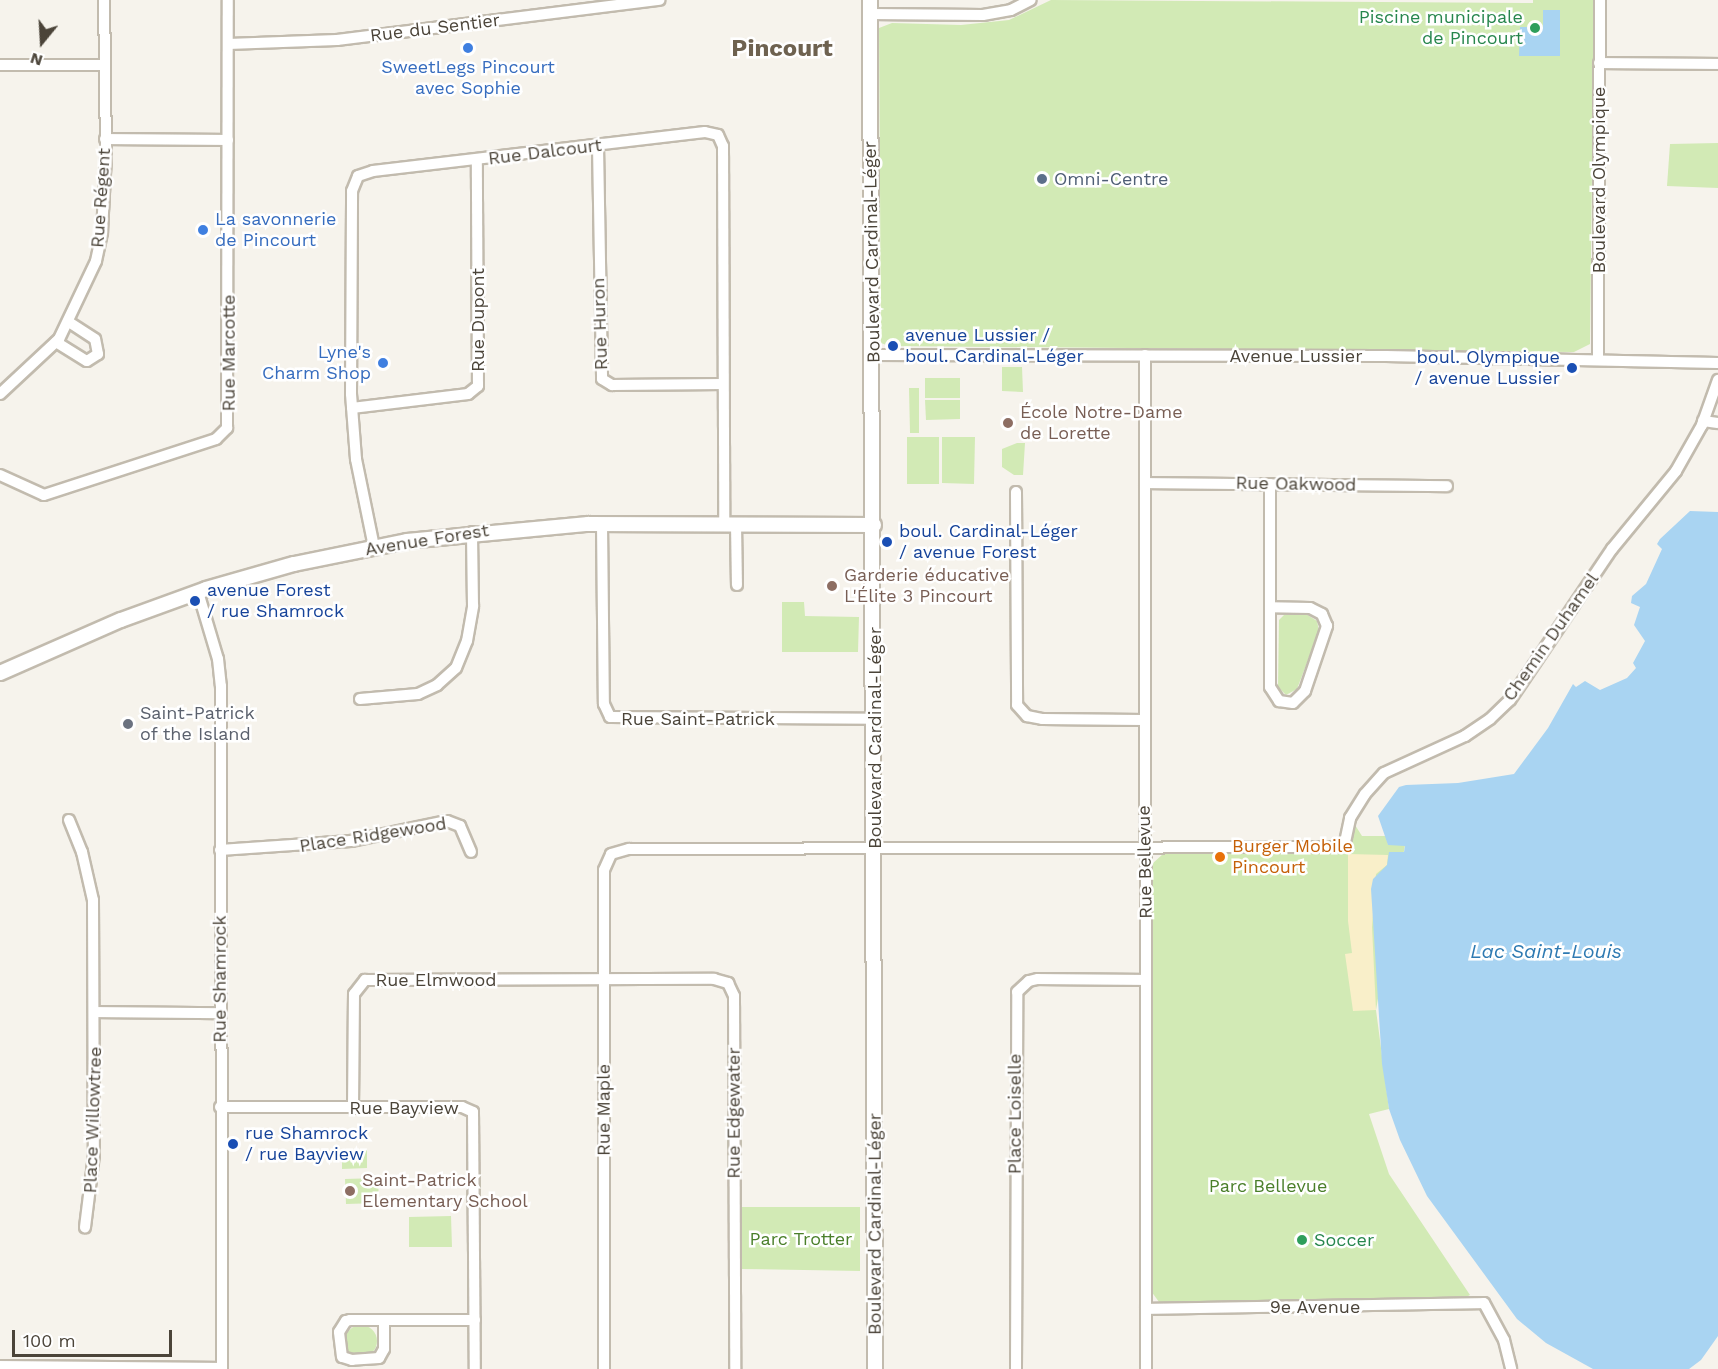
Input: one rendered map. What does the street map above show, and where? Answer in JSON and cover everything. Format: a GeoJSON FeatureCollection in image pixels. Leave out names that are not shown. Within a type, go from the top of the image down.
{"type":"FeatureCollection","features":[{"type":"Feature","properties":{"kind":"street","name":"Rue Régent"},"geometry":{"type":"LineString","coordinates":[[0,394],[56,342],[69,322],[100,246],[105,139],[104,0]]}},
{"type":"Feature","properties":{"kind":"street","name":"Rue Marcotte"},"geometry":{"type":"LineString","coordinates":[[0,475],[44,495],[216,439],[225,432],[229,419],[228,0]]}},
{"type":"Feature","properties":{"kind":"street","name":"Rue du Sentier"},"geometry":{"type":"LineString","coordinates":[[228,44],[337,40],[660,0]]}},
{"type":"Feature","properties":{"kind":"street"},"geometry":{"type":"LineString","coordinates":[[870,7],[983,15],[1011,10],[1031,0]]}},
{"type":"Feature","properties":{"kind":"street","name":"Boulevard Olympique"},"geometry":{"type":"LineString","coordinates":[[1598,359],[1600,0]]}},
{"type":"Feature","properties":{"kind":"street","name":"Boulevard Cardinal-Léger"},"geometry":{"type":"LineString","coordinates":[[870,7],[874,355],[875,1369]]}},
{"type":"Feature","properties":{"kind":"street"},"geometry":{"type":"LineString","coordinates":[[1599,63],[1718,64]]}},
{"type":"Feature","properties":{"kind":"street"},"geometry":{"type":"LineString","coordinates":[[0,65],[105,65]]}},
{"type":"Feature","properties":{"kind":"street","name":"Rue Dalcourt"},"geometry":{"type":"LineString","coordinates":[[374,547],[356,459],[352,408],[354,181],[373,171],[705,132],[722,140],[723,384],[730,524],[737,585]]}},
{"type":"Feature","properties":{"kind":"street"},"geometry":{"type":"LineString","coordinates":[[105,139],[228,140]]}},
{"type":"Feature","properties":{"kind":"street","name":"Rue Huron"},"geometry":{"type":"LineString","coordinates":[[598,146],[602,379],[612,385],[723,384]]}},
{"type":"Feature","properties":{"kind":"street","name":"Rue Dupont"},"geometry":{"type":"LineString","coordinates":[[352,408],[468,394],[478,386],[477,160]]}},
{"type":"Feature","properties":{"kind":"street"},"geometry":{"type":"LineString","coordinates":[[56,342],[82,360],[96,358],[100,350],[98,342],[69,322]]}},
{"type":"Feature","properties":{"kind":"street","name":"Avenue Lussier"},"geometry":{"type":"LineString","coordinates":[[874,355],[1598,359],[1718,363]]}},
{"type":"Feature","properties":{"kind":"street","name":"Rue Bellevue"},"geometry":{"type":"LineString","coordinates":[[1145,355],[1146,1369]]}},
{"type":"Feature","properties":{"kind":"street","name":"Chemin Duhamel"},"geometry":{"type":"LineString","coordinates":[[1144,847],[1344,847],[1350,818],[1365,794],[1384,773],[1465,736],[1490,719],[1510,700],[1612,549],[1676,471],[1703,421],[1718,381]]}},
{"type":"Feature","properties":{"kind":"street"},"geometry":{"type":"LineString","coordinates":[[1703,421],[1718,423]]}},
{"type":"Feature","properties":{"kind":"street","name":"Rue Oakwood"},"geometry":{"type":"LineString","coordinates":[[1145,483],[1446,486]]}},
{"type":"Feature","properties":{"kind":"street"},"geometry":{"type":"LineString","coordinates":[[1270,484],[1270,687],[1279,701],[1293,703],[1305,691],[1327,626],[1322,614],[1310,608],[1271,607]]}},
{"type":"Feature","properties":{"kind":"street"},"geometry":{"type":"LineString","coordinates":[[1016,492],[1017,705],[1034,718],[1144,720]]}},
{"type":"Feature","properties":{"kind":"street","name":"Avenue Forest"},"geometry":{"type":"LineString","coordinates":[[0,673],[101,628],[198,592],[273,569],[374,547],[472,532],[602,524],[874,525]]}},
{"type":"Feature","properties":{"kind":"street","name":"Rue Saint-Patrick"},"geometry":{"type":"LineString","coordinates":[[602,524],[604,704],[610,717],[875,719]]}},
{"type":"Feature","properties":{"kind":"street"},"geometry":{"type":"LineString","coordinates":[[360,699],[418,694],[437,685],[456,668],[467,641],[473,606],[472,532]]}},
{"type":"Feature","properties":{"kind":"street","name":"Rue Shamrock"},"geometry":{"type":"LineString","coordinates":[[198,592],[218,659],[221,686],[222,1368]]}},
{"type":"Feature","properties":{"kind":"street","name":"Place Willowtree"},"geometry":{"type":"LineString","coordinates":[[69,820],[82,852],[93,900],[94,1155],[85,1227]]}},
{"type":"Feature","properties":{"kind":"street","name":"Place Ridgewood"},"geometry":{"type":"LineString","coordinates":[[220,850],[351,841],[447,820],[460,826],[471,852]]}},
{"type":"Feature","properties":{"kind":"street"},"geometry":{"type":"LineString","coordinates":[[875,849],[1144,847]]}},
{"type":"Feature","properties":{"kind":"street","name":"Rue Maple"},"geometry":{"type":"LineString","coordinates":[[604,1369],[604,870],[611,854],[629,849],[875,849]]}},
{"type":"Feature","properties":{"kind":"street","name":"Rue Edgewater"},"geometry":{"type":"LineString","coordinates":[[604,980],[714,979],[728,983],[732,989],[735,1369]]}},
{"type":"Feature","properties":{"kind":"street","name":"Place Loiselle"},"geometry":{"type":"LineString","coordinates":[[1016,1369],[1017,992],[1038,979],[1146,980]]}},
{"type":"Feature","properties":{"kind":"street","name":"Rue Elmwood"},"geometry":{"type":"LineString","coordinates":[[353,1108],[354,994],[365,980],[604,980]]}},
{"type":"Feature","properties":{"kind":"street"},"geometry":{"type":"LineString","coordinates":[[95,1012],[220,1013]]}},
{"type":"Feature","properties":{"kind":"street","name":"Rue Bayview"},"geometry":{"type":"LineString","coordinates":[[220,1107],[462,1107],[473,1112],[475,1369]]}},
{"type":"Feature","properties":{"kind":"street","name":"9e Avenue"},"geometry":{"type":"LineString","coordinates":[[1146,1309],[1484,1303],[1504,1340],[1511,1369]]}},
{"type":"Feature","properties":{"kind":"street"},"geometry":{"type":"LineString","coordinates":[[384,1321],[384,1349],[379,1358],[352,1360],[342,1357],[339,1332],[342,1323],[384,1321],[475,1320]]}},
{"type":"Feature","properties":{"kind":"street"},"geometry":{"type":"LineString","coordinates":[[0,1366],[222,1368]]}},
{"type":"Feature","properties":{"kind":"green space"},"geometry":{"type":"Polygon","coordinates":[[[1051,0],[1533,3],[1533,0],[1594,0],[1590,344],[1574,352],[889,346],[881,343],[879,28],[892,23],[961,25],[1009,20],[1051,0]]]}},
{"type":"Feature","properties":{"kind":"green space"},"geometry":{"type":"Polygon","coordinates":[[[1718,143],[1718,188],[1667,186],[1670,144],[1718,143]]]}},
{"type":"Feature","properties":{"kind":"green space"},"geometry":{"type":"Polygon","coordinates":[[[1002,367],[1022,367],[1023,392],[1002,391],[1002,367]]]}},
{"type":"Feature","properties":{"kind":"green space"},"geometry":{"type":"Polygon","coordinates":[[[925,378],[960,378],[960,398],[925,398],[925,378]]]}},
{"type":"Feature","properties":{"kind":"green space"},"geometry":{"type":"Polygon","coordinates":[[[909,388],[919,388],[919,433],[910,433],[909,388]]]}},
{"type":"Feature","properties":{"kind":"green space"},"geometry":{"type":"Polygon","coordinates":[[[925,400],[960,400],[960,419],[926,420],[925,400]]]}},
{"type":"Feature","properties":{"kind":"green space"},"geometry":{"type":"Polygon","coordinates":[[[907,437],[939,437],[939,484],[907,484],[907,437]]]}},
{"type":"Feature","properties":{"kind":"green space"},"geometry":{"type":"Polygon","coordinates":[[[942,437],[975,437],[974,484],[942,483],[942,437]]]}},
{"type":"Feature","properties":{"kind":"green space"},"geometry":{"type":"Polygon","coordinates":[[[1017,443],[1025,443],[1023,475],[1014,475],[1002,467],[1002,449],[1017,443]]]}},
{"type":"Feature","properties":{"kind":"green space"},"geometry":{"type":"Polygon","coordinates":[[[782,602],[804,602],[805,616],[859,617],[858,652],[782,652],[782,602]]]}},
{"type":"Feature","properties":{"kind":"green space"},"geometry":{"type":"Polygon","coordinates":[[[1306,614],[1317,621],[1319,631],[1297,689],[1286,695],[1278,687],[1279,620],[1284,615],[1306,614]]]}},
{"type":"Feature","properties":{"kind":"green space","name":"Parc Bellevue"},"geometry":{"type":"Polygon","coordinates":[[[1355,825],[1362,836],[1387,836],[1388,845],[1405,845],[1376,1010],[1389,1109],[1369,1114],[1389,1174],[1470,1295],[1460,1300],[1159,1302],[1151,1291],[1152,864],[1163,854],[1348,854],[1355,825]]]}},
{"type":"Feature","properties":{"kind":"green space"},"geometry":{"type":"Polygon","coordinates":[[[367,1150],[367,1168],[342,1169],[342,1151],[367,1150]]]}},
{"type":"Feature","properties":{"kind":"green space"},"geometry":{"type":"Polygon","coordinates":[[[378,1178],[379,1203],[346,1204],[345,1179],[378,1178]]]}},
{"type":"Feature","properties":{"kind":"green space","name":"Parc Trotter"},"geometry":{"type":"Polygon","coordinates":[[[742,1207],[860,1207],[860,1271],[742,1269],[742,1207]]]}},
{"type":"Feature","properties":{"kind":"green space"},"geometry":{"type":"Polygon","coordinates":[[[451,1216],[452,1247],[409,1247],[409,1217],[451,1216]]]}},
{"type":"Feature","properties":{"kind":"green space"},"geometry":{"type":"Polygon","coordinates":[[[361,1325],[372,1330],[377,1341],[372,1352],[361,1357],[350,1352],[345,1341],[350,1330],[361,1325]]]}},
{"type":"Feature","properties":{"kind":"sand"},"geometry":{"type":"Polygon","coordinates":[[[1348,854],[1388,855],[1387,865],[1376,874],[1372,927],[1376,1010],[1353,1011],[1345,954],[1352,953],[1348,921],[1348,854]]]}},
{"type":"Feature","properties":{"kind":"water"},"geometry":{"type":"Polygon","coordinates":[[[1543,10],[1560,10],[1560,56],[1519,56],[1520,27],[1543,27],[1543,10]]]}},
{"type":"Feature","properties":{"kind":"water","name":"Lac Saint-Louis"},"geometry":{"type":"Polygon","coordinates":[[[1690,511],[1718,512],[1718,1336],[1701,1360],[1689,1369],[1593,1369],[1546,1343],[1517,1319],[1427,1196],[1400,1140],[1389,1109],[1382,1064],[1371,889],[1373,879],[1387,865],[1389,852],[1404,852],[1405,846],[1388,845],[1378,816],[1399,787],[1458,783],[1514,774],[1548,728],[1573,684],[1576,687],[1585,681],[1600,690],[1627,678],[1636,668],[1633,663],[1645,641],[1634,625],[1640,607],[1631,603],[1632,596],[1646,584],[1662,549],[1657,544],[1660,539],[1690,511]]]}},
{"type":"Feature","properties":{"kind":"place","name":"Piscine municipale de Pincourt"},"geometry":{"type":"Point","coordinates":[1535,28]}},
{"type":"Feature","properties":{"kind":"place","name":"SweetLegs Pincourt avec Sophie"},"geometry":{"type":"Point","coordinates":[468,48]}},
{"type":"Feature","properties":{"kind":"place","name":"Omni-Centre"},"geometry":{"type":"Point","coordinates":[1042,179]}},
{"type":"Feature","properties":{"kind":"place","name":"La savonnerie de Pincourt"},"geometry":{"type":"Point","coordinates":[203,230]}},
{"type":"Feature","properties":{"kind":"place","name":"avenue Lussier / boul. Cardinal-Léger"},"geometry":{"type":"Point","coordinates":[893,346]}},
{"type":"Feature","properties":{"kind":"place","name":"Lyne's Charm Shop"},"geometry":{"type":"Point","coordinates":[383,363]}},
{"type":"Feature","properties":{"kind":"place","name":"boul. Olympique / avenue Lussier"},"geometry":{"type":"Point","coordinates":[1572,368]}},
{"type":"Feature","properties":{"kind":"place","name":"École Notre-Dame de Lorette"},"geometry":{"type":"Point","coordinates":[1008,423]}},
{"type":"Feature","properties":{"kind":"place","name":"boul. Cardinal-Léger / avenue Forest"},"geometry":{"type":"Point","coordinates":[887,542]}},
{"type":"Feature","properties":{"kind":"place","name":"Garderie éducative L'Élite 3 Pincourt"},"geometry":{"type":"Point","coordinates":[832,586]}},
{"type":"Feature","properties":{"kind":"place","name":"avenue Forest / rue Shamrock"},"geometry":{"type":"Point","coordinates":[195,601]}},
{"type":"Feature","properties":{"kind":"place","name":"Saint-Patrick of the Island"},"geometry":{"type":"Point","coordinates":[128,724]}},
{"type":"Feature","properties":{"kind":"place","name":"Burger Mobile Pincourt"},"geometry":{"type":"Point","coordinates":[1220,857]}},
{"type":"Feature","properties":{"kind":"place","name":"rue Shamrock / rue Bayview"},"geometry":{"type":"Point","coordinates":[233,1144]}},
{"type":"Feature","properties":{"kind":"place","name":"Saint-Patrick Elementary School"},"geometry":{"type":"Point","coordinates":[350,1191]}},
{"type":"Feature","properties":{"kind":"place","name":"Soccer"},"geometry":{"type":"Point","coordinates":[1302,1240]}},
{"type":"Feature","properties":{"kind":"district","name":"Pincourt"},"geometry":{"type":"Point","coordinates":[782,49]}}]}
